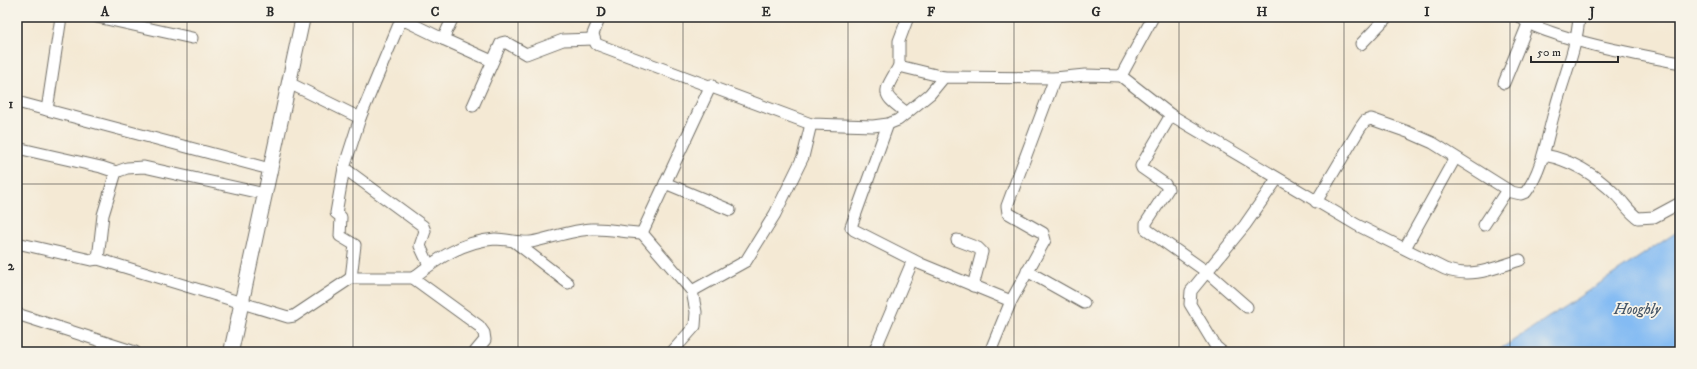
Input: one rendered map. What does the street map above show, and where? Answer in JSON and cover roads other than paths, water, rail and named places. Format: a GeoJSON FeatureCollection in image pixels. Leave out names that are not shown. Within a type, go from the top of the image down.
{"type":"FeatureCollection","features":[{"type":"Feature","properties":{"kind":"street"},"geometry":{"type":"LineString","coordinates":[[47,110],[60,17]]}},
{"type":"Feature","properties":{"kind":"street"},"geometry":{"type":"LineString","coordinates":[[97,17],[192,38]]}},
{"type":"Feature","properties":{"kind":"street"},"geometry":{"type":"LineString","coordinates":[[231,352],[303,17]]}},
{"type":"Feature","properties":{"kind":"street"},"geometry":{"type":"LineString","coordinates":[[443,39],[453,17]]}},
{"type":"Feature","properties":{"kind":"street"},"geometry":{"type":"LineString","coordinates":[[600,17],[593,34],[596,44],[711,85],[811,124],[873,126],[888,124],[898,120],[930,94],[944,77]]}},
{"type":"Feature","properties":{"kind":"street"},"geometry":{"type":"LineString","coordinates":[[907,113],[886,95],[887,88],[899,66],[899,41],[908,17]]}},
{"type":"Feature","properties":{"kind":"street"},"geometry":{"type":"LineString","coordinates":[[1121,76],[1153,17]]}},
{"type":"Feature","properties":{"kind":"street"},"geometry":{"type":"LineString","coordinates":[[1361,44],[1387,17]]}},
{"type":"Feature","properties":{"kind":"street"},"geometry":{"type":"LineString","coordinates":[[1316,202],[1360,128],[1368,120],[1377,121],[1414,134],[1507,190],[1516,194],[1526,192],[1544,155],[1556,105],[1577,40],[1578,17]]}},
{"type":"Feature","properties":{"kind":"street"},"geometry":{"type":"LineString","coordinates":[[351,278],[355,245],[340,236],[341,217],[336,213],[344,168],[360,118],[400,22],[406,20],[443,39],[492,61]]}},
{"type":"Feature","properties":{"kind":"street"},"geometry":{"type":"LineString","coordinates":[[1504,83],[1524,20],[1577,40],[1680,63]]}},
{"type":"Feature","properties":{"kind":"street"},"geometry":{"type":"LineString","coordinates":[[473,106],[501,43],[505,42],[526,54],[563,40],[594,39]]}},
{"type":"Feature","properties":{"kind":"street"},"geometry":{"type":"LineString","coordinates":[[899,66],[944,77],[1055,78],[1085,75],[1121,76],[1172,114],[1316,202],[1357,226],[1457,273],[1470,274],[1520,260]]}},
{"type":"Feature","properties":{"kind":"street"},"geometry":{"type":"LineString","coordinates":[[990,352],[1011,301],[1045,240],[1045,235],[1008,213],[1007,206],[1055,78]]}},
{"type":"Feature","properties":{"kind":"street"},"geometry":{"type":"LineString","coordinates":[[289,83],[360,118]]}},
{"type":"Feature","properties":{"kind":"street"},"geometry":{"type":"LineString","coordinates":[[642,233],[711,85]]}},
{"type":"Feature","properties":{"kind":"street"},"geometry":{"type":"LineString","coordinates":[[17,102],[270,169]]}},
{"type":"Feature","properties":{"kind":"street"},"geometry":{"type":"LineString","coordinates":[[1172,114],[1141,166],[1165,184],[1168,189],[1146,223],[1146,229],[1207,272],[1247,307]]}},
{"type":"Feature","properties":{"kind":"street"},"geometry":{"type":"LineString","coordinates":[[692,291],[746,261],[775,214],[803,157],[811,124]]}},
{"type":"Feature","properties":{"kind":"street"},"geometry":{"type":"LineString","coordinates":[[888,124],[851,227],[854,230],[913,260],[1011,301]]}},
{"type":"Feature","properties":{"kind":"street"},"geometry":{"type":"LineString","coordinates":[[17,148],[101,167],[116,172],[127,168],[144,167],[265,194]]}},
{"type":"Feature","properties":{"kind":"street"},"geometry":{"type":"LineString","coordinates":[[1544,155],[1562,158],[1582,168],[1606,186],[1638,218],[1654,217],[1680,203]]}},
{"type":"Feature","properties":{"kind":"street"},"geometry":{"type":"LineString","coordinates":[[1405,248],[1456,158]]}},
{"type":"Feature","properties":{"kind":"street"},"geometry":{"type":"LineString","coordinates":[[344,168],[423,226],[425,231],[420,246],[429,265]]}},
{"type":"Feature","properties":{"kind":"street"},"geometry":{"type":"LineString","coordinates":[[98,259],[103,215],[116,172]]}},
{"type":"Feature","properties":{"kind":"street"},"geometry":{"type":"LineString","coordinates":[[1217,350],[1190,304],[1191,291],[1245,226],[1278,179]]}},
{"type":"Feature","properties":{"kind":"street"},"geometry":{"type":"LineString","coordinates":[[665,183],[730,210]]}},
{"type":"Feature","properties":{"kind":"street"},"geometry":{"type":"LineString","coordinates":[[1484,225],[1507,190]]}},
{"type":"Feature","properties":{"kind":"street"},"geometry":{"type":"LineString","coordinates":[[413,278],[429,265],[460,247],[477,242],[496,239],[515,242],[531,242],[591,229],[606,229],[626,233],[642,233],[692,291],[696,312],[695,326],[672,352]]}},
{"type":"Feature","properties":{"kind":"street"},"geometry":{"type":"LineString","coordinates":[[957,240],[978,248],[982,252],[973,286]]}},
{"type":"Feature","properties":{"kind":"street"},"geometry":{"type":"LineString","coordinates":[[515,242],[568,283]]}},
{"type":"Feature","properties":{"kind":"street"},"geometry":{"type":"LineString","coordinates":[[17,243],[91,260],[98,259],[242,302],[282,316],[294,316],[351,278],[413,278],[479,326],[484,333],[485,340],[475,352]]}},
{"type":"Feature","properties":{"kind":"street"},"geometry":{"type":"LineString","coordinates":[[874,352],[913,260]]}},
{"type":"Feature","properties":{"kind":"street"},"geometry":{"type":"LineString","coordinates":[[1028,271],[1084,303]]}},
{"type":"Feature","properties":{"kind":"street"},"geometry":{"type":"LineString","coordinates":[[17,314],[135,352]]}},
{"type":"Feature","properties":{"kind":"water","name":"Hooghly"},"geometry":{"type":"Polygon","coordinates":[[[1680,230],[1680,352],[1496,352],[1680,230]]]}}]}
